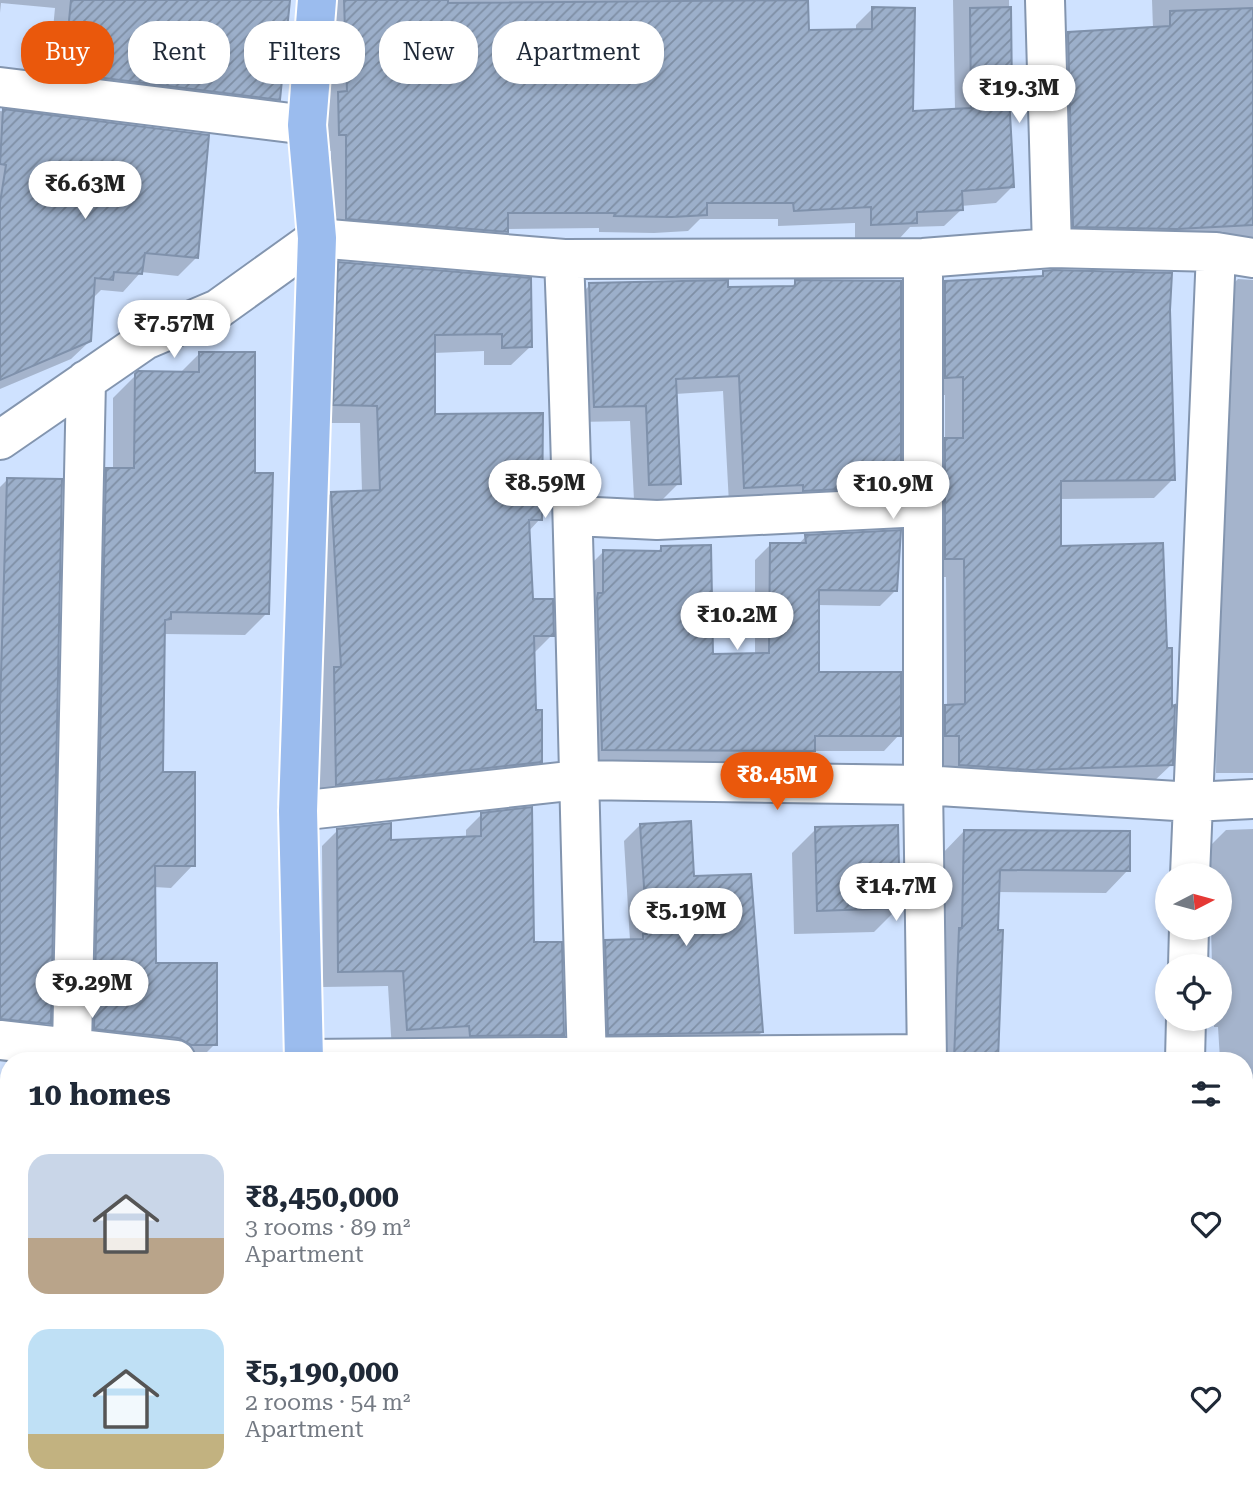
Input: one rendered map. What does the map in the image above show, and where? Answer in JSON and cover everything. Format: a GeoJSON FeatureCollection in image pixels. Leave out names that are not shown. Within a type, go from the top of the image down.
{"type":"FeatureCollection","features":[{"type":"Feature","properties":{"kind":"main road"},"geometry":{"type":"LineString","coordinates":[[304,1052],[298,811],[317,238],[307,125],[317,0]]}},
{"type":"Feature","properties":{"kind":"street"},"geometry":{"type":"LineString","coordinates":[[1045,0],[1052,248]]}},
{"type":"Feature","properties":{"kind":"street"},"geometry":{"type":"LineString","coordinates":[[0,88],[307,125]]}},
{"type":"Feature","properties":{"kind":"street"},"geometry":{"type":"LineString","coordinates":[[0,440],[145,340],[218,309],[317,238],[564,259],[923,258],[1052,248],[1216,251],[1253,258]]}},
{"type":"Feature","properties":{"kind":"street"},"geometry":{"type":"LineString","coordinates":[[1190,863],[1216,251]]}},
{"type":"Feature","properties":{"kind":"street"},"geometry":{"type":"LineString","coordinates":[[923,258],[923,785],[927,1052]]}},
{"type":"Feature","properties":{"kind":"street"},"geometry":{"type":"LineString","coordinates":[[564,259],[575,516],[578,780],[587,1052]]}},
{"type":"Feature","properties":{"kind":"street"},"geometry":{"type":"LineString","coordinates":[[72,1048],[86,380]]}},
{"type":"Feature","properties":{"kind":"street"},"geometry":{"type":"LineString","coordinates":[[575,516],[657,520],[923,507]]}},
{"type":"Feature","properties":{"kind":"street"},"geometry":{"type":"LineString","coordinates":[[298,811],[578,780],[923,785],[1192,802],[1253,799]]}},
{"type":"Feature","properties":{"kind":"street"},"geometry":{"type":"LineString","coordinates":[[1185,1052],[1186,1031]]}},
{"type":"Feature","properties":{"kind":"street"},"geometry":{"type":"LineString","coordinates":[[0,1040],[107,1052]]}},
{"type":"Feature","properties":{"kind":"building"},"geometry":{"type":"Polygon","coordinates":[[[71,0],[290,0],[288,21],[244,21],[244,84],[282,84],[280,100],[152,84],[230,84],[230,21],[128,21],[128,81],[114,79],[114,21],[69,21],[71,0]]]}},
{"type":"Feature","properties":{"kind":"building"},"geometry":{"type":"Polygon","coordinates":[[[344,0],[448,0],[448,3],[808,0],[809,30],[872,29],[872,7],[915,8],[913,111],[971,108],[970,8],[1011,7],[1012,95],[1009,95],[1014,187],[962,191],[963,210],[917,212],[917,223],[871,225],[871,207],[794,211],[793,203],[707,203],[707,215],[672,217],[614,216],[615,213],[508,213],[508,232],[346,219],[346,135],[339,135],[338,92],[347,91],[347,84],[365,84],[365,21],[345,21],[344,0]]]}},
{"type":"Feature","properties":{"kind":"building"},"geometry":{"type":"Polygon","coordinates":[[[1253,8],[1253,225],[1177,229],[1073,227],[1068,32],[1170,26],[1170,11],[1253,8]]]}},
{"type":"Feature","properties":{"kind":"building"},"geometry":{"type":"Polygon","coordinates":[[[3,109],[209,135],[198,258],[145,253],[142,274],[114,272],[113,280],[95,278],[91,341],[0,380],[0,203],[6,165],[0,164],[3,109]]]}},
{"type":"Feature","properties":{"kind":"building"},"geometry":{"type":"Polygon","coordinates":[[[338,262],[531,278],[532,347],[502,348],[502,334],[435,335],[435,414],[543,413],[542,520],[529,520],[533,599],[553,599],[554,636],[534,636],[536,710],[542,710],[542,762],[336,785],[334,667],[341,667],[331,492],[380,490],[377,406],[333,405],[338,262]]]}},
{"type":"Feature","properties":{"kind":"building"},"geometry":{"type":"Polygon","coordinates":[[[1043,271],[1172,273],[1170,310],[1175,480],[1061,481],[1061,546],[1163,543],[1167,648],[1172,648],[1172,706],[1175,705],[1173,765],[1031,770],[959,765],[959,736],[945,736],[945,705],[965,704],[965,653],[964,559],[945,559],[945,438],[963,438],[963,377],[945,378],[945,281],[1043,276],[1043,271]]]}},
{"type":"Feature","properties":{"kind":"building"},"geometry":{"type":"Polygon","coordinates":[[[728,280],[728,287],[795,286],[795,280],[901,281],[901,486],[803,491],[803,485],[744,488],[739,376],[676,379],[681,484],[649,485],[646,406],[594,407],[589,283],[728,280]]]}},
{"type":"Feature","properties":{"kind":"building"},"geometry":{"type":"Polygon","coordinates":[[[199,352],[255,352],[255,473],[273,473],[269,614],[171,612],[171,619],[165,620],[163,772],[195,772],[195,866],[155,866],[156,963],[217,963],[217,1045],[191,1045],[178,1038],[94,1029],[106,468],[134,468],[135,374],[138,371],[199,372],[199,352]]]}},
{"type":"Feature","properties":{"kind":"building"},"geometry":{"type":"Polygon","coordinates":[[[7,478],[62,479],[51,1024],[0,1019],[0,708],[7,478]]]}},
{"type":"Feature","properties":{"kind":"building"},"geometry":{"type":"Polygon","coordinates":[[[901,530],[897,591],[819,590],[819,672],[901,672],[901,736],[815,736],[815,751],[602,750],[597,598],[598,593],[603,593],[603,550],[661,551],[661,546],[711,545],[713,654],[769,653],[770,543],[806,543],[805,535],[901,530]]]}},
{"type":"Feature","properties":{"kind":"building"},"geometry":{"type":"Polygon","coordinates":[[[532,807],[534,942],[562,942],[564,1035],[470,1036],[469,1026],[407,1030],[403,971],[338,972],[337,829],[391,823],[391,840],[481,836],[481,813],[532,807]]]}},
{"type":"Feature","properties":{"kind":"building"},"geometry":{"type":"Polygon","coordinates":[[[691,821],[694,876],[751,874],[763,1032],[608,1035],[605,940],[643,939],[643,934],[647,934],[640,824],[691,821]]]}},
{"type":"Feature","properties":{"kind":"building"},"geometry":{"type":"Polygon","coordinates":[[[898,825],[900,908],[817,911],[815,827],[898,825]]]}},
{"type":"Feature","properties":{"kind":"building"},"geometry":{"type":"Polygon","coordinates":[[[964,830],[1130,831],[1130,871],[1000,870],[998,930],[1003,930],[998,1052],[954,1052],[959,928],[962,928],[964,830]]]}}]}
